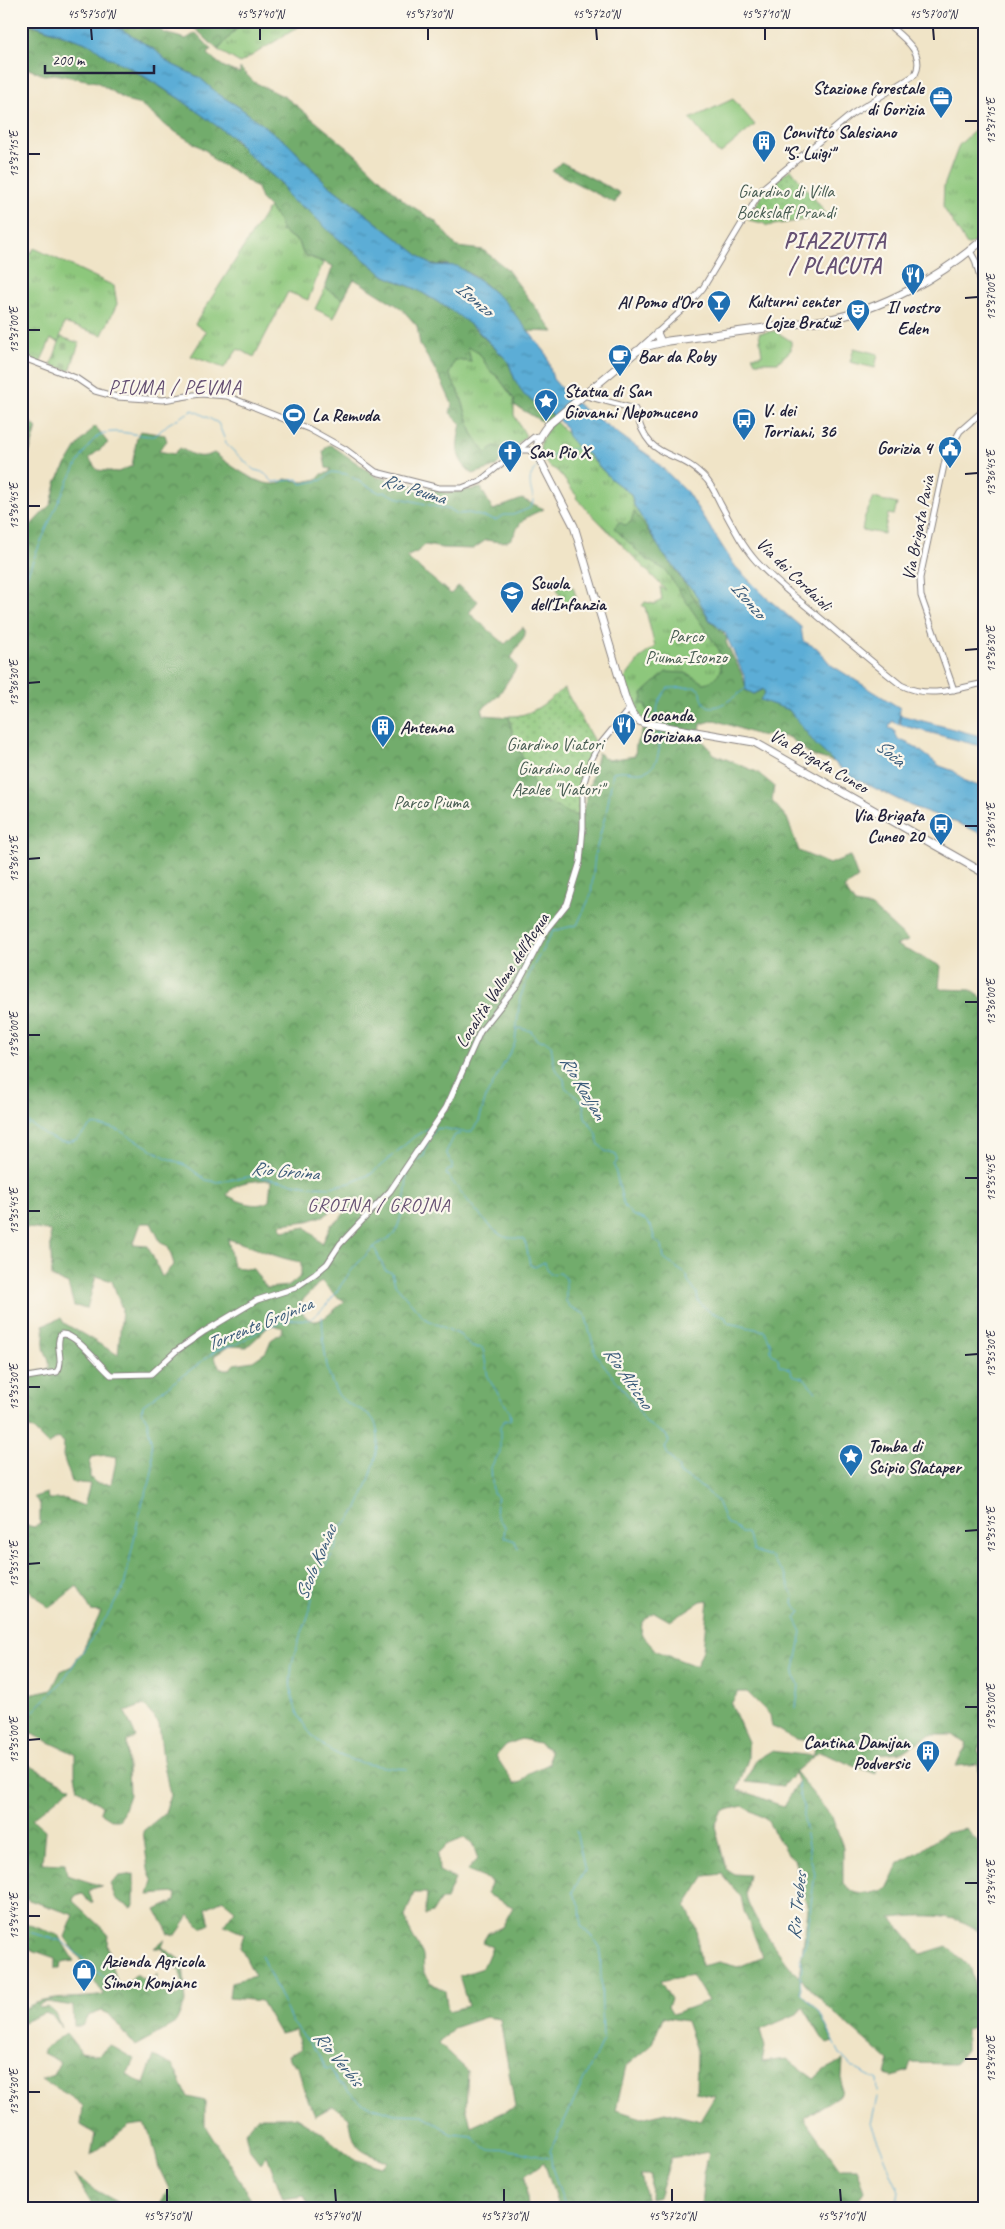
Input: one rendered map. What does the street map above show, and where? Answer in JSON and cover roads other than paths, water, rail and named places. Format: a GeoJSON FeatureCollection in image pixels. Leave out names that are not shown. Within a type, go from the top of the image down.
{"type":"FeatureCollection","features":[{"type":"Feature","properties":{"kind":"main road"},"geometry":{"type":"LineString","coordinates":[[629,709],[574,526],[539,459],[537,449],[540,436],[548,425],[637,350],[647,344],[837,318],[893,297],[929,278],[970,251],[984,239]]}},
{"type":"Feature","properties":{"kind":"main road"},"geometry":{"type":"LineString","coordinates":[[658,333],[661,342]]}},
{"type":"Feature","properties":{"kind":"main road","name":"Via Brigata Cuneo"},"geometry":{"type":"LineString","coordinates":[[629,709],[640,722],[754,742],[984,873]]}},
{"type":"Feature","properties":{"kind":"street"},"geometry":{"type":"LineString","coordinates":[[647,344],[690,304],[703,288],[763,188],[852,114],[902,85],[914,75],[918,60],[914,49],[908,41],[884,21]]}},
{"type":"Feature","properties":{"kind":"street"},"geometry":{"type":"LineString","coordinates":[[970,251],[975,260],[984,293]]}},
{"type":"Feature","properties":{"kind":"street"},"geometry":{"type":"LineString","coordinates":[[21,357],[76,378],[95,391],[117,397],[162,400],[200,394],[227,396],[309,429],[348,452],[376,472],[425,485],[452,489],[480,481],[518,450],[540,436]]}},
{"type":"Feature","properties":{"kind":"street","name":"Via dei Cordaioli"},"geometry":{"type":"LineString","coordinates":[[583,395],[635,409],[640,430],[648,443],[660,452],[682,460],[697,470],[709,482],[740,539],[756,561],[785,588],[901,685],[923,693],[954,690],[984,683]]}},
{"type":"Feature","properties":{"kind":"street","name":"Via Brigata Pavia"},"geometry":{"type":"LineString","coordinates":[[954,690],[921,596],[920,578],[946,456],[960,431],[984,410]]}},
{"type":"Feature","properties":{"kind":"street"},"geometry":{"type":"LineString","coordinates":[[518,450],[529,450],[539,459]]}},
{"type":"Feature","properties":{"kind":"street","name":"Località Vallone dell'Acqua"},"geometry":{"type":"LineString","coordinates":[[21,1378],[57,1372],[61,1362],[58,1338],[64,1333],[74,1338],[111,1375],[151,1374],[176,1351],[205,1331],[257,1300],[295,1288],[327,1264],[340,1244],[390,1191],[446,1108],[480,1032],[518,984],[546,930],[567,904],[580,862],[583,828],[582,792],[590,762],[598,747],[629,709]]}},
{"type":"Feature","properties":{"kind":"water"},"geometry":{"type":"Polygon","coordinates":[[[23,21],[101,21],[116,26],[155,50],[169,63],[200,78],[218,94],[239,107],[287,143],[327,184],[431,265],[457,266],[504,301],[546,353],[553,379],[566,394],[581,407],[651,457],[687,492],[735,566],[766,597],[801,627],[803,641],[817,648],[831,665],[900,708],[899,725],[892,721],[889,728],[894,730],[898,739],[914,746],[940,766],[954,771],[965,781],[984,788],[984,835],[911,806],[848,775],[816,745],[789,710],[760,700],[765,693],[763,689],[754,694],[746,690],[745,678],[725,633],[710,620],[693,590],[683,581],[675,567],[663,554],[634,505],[631,494],[611,479],[588,454],[579,449],[568,436],[566,428],[551,413],[524,395],[515,380],[508,361],[476,329],[451,310],[416,289],[385,276],[330,232],[308,210],[294,202],[287,195],[282,184],[244,151],[236,140],[180,99],[129,67],[107,57],[92,45],[23,21]]]}},
{"type":"Feature","properties":{"kind":"water"},"geometry":{"type":"Polygon","coordinates":[[[900,715],[984,737],[984,747],[901,725],[900,715]]]}},
{"type":"Feature","properties":{"kind":"waterway","name":"Rio Peuma"},"geometry":{"type":"LineString","coordinates":[[21,589],[69,479],[92,442],[108,432],[155,436],[168,424],[193,410],[218,423],[227,445],[254,470],[263,472],[273,482],[298,479],[301,484],[322,480],[332,472],[346,474],[380,493],[385,492],[396,497],[451,510],[458,514],[469,513],[496,520],[504,515],[513,515],[530,508],[534,500],[530,481],[532,473],[539,464]]}},
{"type":"Feature","properties":{"kind":"waterway","name":"Rio Peuma"},"geometry":{"type":"LineString","coordinates":[[545,461],[560,451],[580,448]]}},
{"type":"Feature","properties":{"kind":"waterway"},"geometry":{"type":"LineString","coordinates":[[658,721],[658,703],[668,688],[695,687],[701,691],[703,701],[707,706],[713,707],[727,702],[746,688]]}},
{"type":"Feature","properties":{"kind":"waterway","name":"Torrente Grojnica"},"geometry":{"type":"LineString","coordinates":[[21,1724],[61,1683],[107,1616],[124,1587],[141,1506],[150,1482],[153,1466],[151,1440],[147,1420],[142,1412],[143,1405],[217,1350],[236,1344],[267,1327],[294,1319],[309,1320],[325,1306],[352,1270],[368,1253],[394,1234],[403,1206],[408,1169],[413,1163],[424,1156],[427,1143],[435,1129],[444,1128],[471,1132],[479,1121],[486,1097],[515,1043],[520,998],[531,970],[553,931],[577,925],[591,895],[595,854],[607,809],[613,772],[641,772],[653,766],[659,748],[659,728]]}},
{"type":"Feature","properties":{"kind":"waterway","name":"Rio Kozljan"},"geometry":{"type":"LineString","coordinates":[[518,1028],[531,1031],[537,1040],[546,1041],[551,1045],[553,1059],[558,1072],[564,1079],[565,1087],[583,1103],[585,1117],[597,1134],[598,1143],[605,1151],[616,1155],[618,1160],[614,1165],[624,1206],[632,1215],[645,1220],[651,1226],[655,1240],[662,1246],[664,1259],[687,1275],[688,1282],[697,1293],[698,1301],[710,1312],[725,1317],[728,1323],[765,1331],[771,1345],[771,1353],[778,1358],[779,1365],[791,1369],[792,1375],[804,1378],[816,1392]]}},
{"type":"Feature","properties":{"kind":"waterway","name":"Rio Groina"},"geometry":{"type":"LineString","coordinates":[[21,1117],[53,1139],[68,1142],[80,1137],[93,1125],[113,1128],[165,1157],[187,1166],[206,1180],[217,1182],[254,1176],[310,1186],[330,1187],[350,1183],[371,1174],[415,1136],[429,1128]]}},
{"type":"Feature","properties":{"kind":"waterway"},"geometry":{"type":"LineString","coordinates":[[21,1129],[29,1124]]}},
{"type":"Feature","properties":{"kind":"waterway","name":"Rio Alticno"},"geometry":{"type":"LineString","coordinates":[[460,1134],[455,1135],[446,1152],[452,1164],[452,1170],[448,1170],[446,1174],[484,1220],[499,1234],[505,1237],[525,1240],[530,1265],[535,1267],[544,1262],[550,1274],[560,1273],[566,1278],[566,1301],[570,1307],[585,1314],[596,1355],[634,1403],[646,1423],[666,1435],[669,1441],[665,1447],[667,1453],[679,1468],[679,1473],[695,1482],[717,1501],[726,1523],[737,1528],[741,1533],[747,1533],[754,1551],[772,1557],[785,1575],[794,1596],[793,1603],[801,1612],[795,1618],[802,1632],[794,1674],[799,1685],[796,1709]]}},
{"type":"Feature","properties":{"kind":"waterway"},"geometry":{"type":"LineString","coordinates":[[374,1247],[385,1270],[392,1273],[395,1284],[424,1318],[460,1335],[471,1347],[483,1348],[488,1378],[510,1412],[511,1419],[504,1421],[500,1426],[500,1452],[491,1467],[493,1494],[498,1498],[496,1513],[499,1520],[505,1526],[504,1537],[515,1541],[518,1549]]}},
{"type":"Feature","properties":{"kind":"waterway","name":"Scolo Koniac"},"geometry":{"type":"LineString","coordinates":[[322,1317],[325,1355],[332,1383],[342,1398],[369,1415],[374,1421],[378,1443],[375,1461],[364,1493],[351,1518],[340,1528],[336,1547],[315,1583],[309,1612],[293,1659],[292,1696],[300,1718],[309,1732],[332,1751],[346,1758],[375,1766],[407,1769]]}},
{"type":"Feature","properties":{"kind":"waterway","name":"Rio Trebes"},"geometry":{"type":"LineString","coordinates":[[798,1782],[800,1799],[804,1808],[804,1823],[810,1857],[815,1873],[806,1943],[800,1959],[802,1970],[800,1974]]}},
{"type":"Feature","properties":{"kind":"waterway"},"geometry":{"type":"LineString","coordinates":[[566,2208],[552,2168],[550,2151],[603,2040],[600,1946],[581,1925],[580,1905],[572,1892],[585,1871],[576,1831]]}},
{"type":"Feature","properties":{"kind":"waterway","name":"Torrente Grojnica"},"geometry":{"type":"LineString","coordinates":[[21,1930],[62,1941],[111,1983]]}},
{"type":"Feature","properties":{"kind":"waterway","name":"Rio Verbis"},"geometry":{"type":"LineString","coordinates":[[261,1955],[292,2022],[320,2056],[326,2069],[330,2068],[337,2081],[363,2104],[395,2114],[423,2115],[452,2134],[472,2136],[481,2145],[489,2149],[510,2150],[549,2158]]}},
{"type":"Feature","properties":{"kind":"waterway","name":"Rio Trebes"},"geometry":{"type":"LineString","coordinates":[[800,1975],[801,1992],[819,2011],[840,2054],[852,2067],[877,2080],[878,2092]]}},
{"type":"Feature","properties":{"kind":"waterway","name":"Rio Trebes"},"geometry":{"type":"LineString","coordinates":[[877,2097],[871,2124],[899,2192],[896,2208]]}},
{"type":"Feature","properties":{"kind":"place","name":"Stazione forestale di Gorizia"},"geometry":{"type":"Point","coordinates":[941,119]}},
{"type":"Feature","properties":{"kind":"place","name":"Convitto Salesiano \"S. Luigi\""},"geometry":{"type":"Point","coordinates":[764,163]}},
{"type":"Feature","properties":{"kind":"place","name":"Il vostro Eden"},"geometry":{"type":"Point","coordinates":[913,296]}},
{"type":"Feature","properties":{"kind":"place","name":"Al Pomo d'Oro"},"geometry":{"type":"Point","coordinates":[719,323]}},
{"type":"Feature","properties":{"kind":"place","name":"Kulturni center Lojze Bratuž"},"geometry":{"type":"Point","coordinates":[858,332]}},
{"type":"Feature","properties":{"kind":"place","name":"Bar da Roby"},"geometry":{"type":"Point","coordinates":[620,377]}},
{"type":"Feature","properties":{"kind":"place","name":"Statua di San Giovanni Nepomuceno"},"geometry":{"type":"Point","coordinates":[546,422]}},
{"type":"Feature","properties":{"kind":"place","name":"La Remuda"},"geometry":{"type":"Point","coordinates":[294,436]}},
{"type":"Feature","properties":{"kind":"place","name":"V. dei Torriani, 36"},"geometry":{"type":"Point","coordinates":[744,441]}},
{"type":"Feature","properties":{"kind":"place","name":"Gorizia 4"},"geometry":{"type":"Point","coordinates":[950,469]}},
{"type":"Feature","properties":{"kind":"place","name":"San Pio X"},"geometry":{"type":"Point","coordinates":[510,473]}},
{"type":"Feature","properties":{"kind":"place","name":"Scuola dell'Infanzia"},"geometry":{"type":"Point","coordinates":[512,614]}},
{"type":"Feature","properties":{"kind":"place","name":"Locanda Goriziana"},"geometry":{"type":"Point","coordinates":[624,746]}},
{"type":"Feature","properties":{"kind":"place","name":"Antenna"},"geometry":{"type":"Point","coordinates":[383,748]}},
{"type":"Feature","properties":{"kind":"place","name":"Via Brigata Cuneo 20"},"geometry":{"type":"Point","coordinates":[941,846]}},
{"type":"Feature","properties":{"kind":"place","name":"Tomba di Scipio Slataper"},"geometry":{"type":"Point","coordinates":[851,1477]}},
{"type":"Feature","properties":{"kind":"place","name":"Cantina Damijan Podversic"},"geometry":{"type":"Point","coordinates":[928,1773]}},
{"type":"Feature","properties":{"kind":"place","name":"Azienda Agricola Simon Komjanc"},"geometry":{"type":"Point","coordinates":[84,1992]}},
{"type":"Feature","properties":{"kind":"district","name":"PIAZZUTTA / PLACUTA"},"geometry":{"type":"Point","coordinates":[835,252]}},
{"type":"Feature","properties":{"kind":"district","name":"PIUMA / PEVMA"},"geometry":{"type":"Point","coordinates":[175,387]}},
{"type":"Feature","properties":{"kind":"district","name":"GROINA / GROJNA"},"geometry":{"type":"Point","coordinates":[379,1204]}},
{"type":"Feature","properties":{"kind":"park label","name":"Giardino di Villa Bockslaff Prandi"},"geometry":{"type":"Point","coordinates":[786,201]}},
{"type":"Feature","properties":{"kind":"park label","name":"Parco Piuma-Isonzo"},"geometry":{"type":"Point","coordinates":[686,646]}},
{"type":"Feature","properties":{"kind":"park label","name":"Giardino Viatori"},"geometry":{"type":"Point","coordinates":[555,744]}},
{"type":"Feature","properties":{"kind":"park label","name":"Giardino delle Azalee \"Viatori\""},"geometry":{"type":"Point","coordinates":[558,778]}},
{"type":"Feature","properties":{"kind":"park label","name":"Parco Piuma"},"geometry":{"type":"Point","coordinates":[431,802]}},
{"type":"Feature","properties":{"kind":"water label","name":"Isonzo"},"geometry":{"type":"Point","coordinates":[475,298]}},
{"type":"Feature","properties":{"kind":"water label","name":"Isonzo"},"geometry":{"type":"Point","coordinates":[749,599]}},
{"type":"Feature","properties":{"kind":"water label","name":"Soča"},"geometry":{"type":"Point","coordinates":[891,752]}}]}
